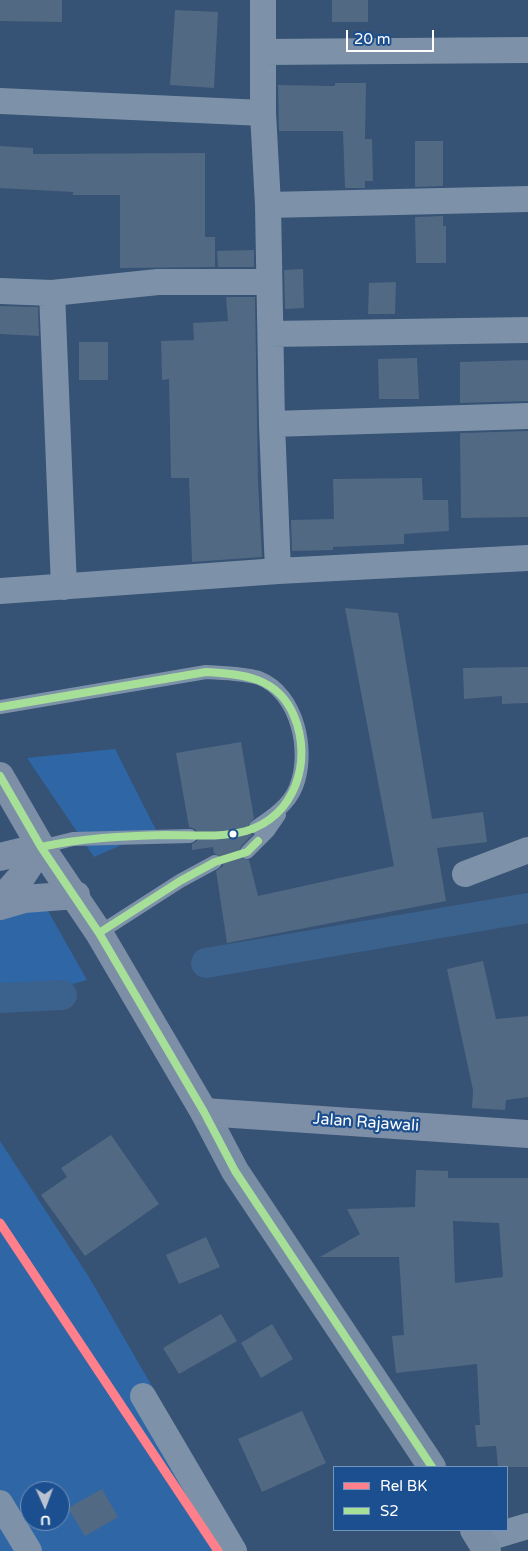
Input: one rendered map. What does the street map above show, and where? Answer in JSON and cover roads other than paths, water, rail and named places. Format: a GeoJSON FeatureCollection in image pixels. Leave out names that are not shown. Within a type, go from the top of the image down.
{"type":"FeatureCollection","features":[{"type":"Feature","properties":{"kind":"main road"},"geometry":{"type":"LineString","coordinates":[[0,776],[41,847],[76,895],[99,932],[204,1112],[234,1171],[431,1466]]}},
{"type":"Feature","properties":{"kind":"main road"},"geometry":{"type":"LineString","coordinates":[[0,857],[41,847]]}},
{"type":"Feature","properties":{"kind":"main road"},"geometry":{"type":"LineString","coordinates":[[0,901],[11,891],[41,847]]}},
{"type":"Feature","properties":{"kind":"main road"},"geometry":{"type":"LineString","coordinates":[[0,906],[24,899],[76,895]]}},
{"type":"Feature","properties":{"kind":"main road","name":"Jalan Rajawali"},"geometry":{"type":"LineString","coordinates":[[204,1112],[528,1134]]}},
{"type":"Feature","properties":{"kind":"street"},"geometry":{"type":"LineString","coordinates":[[263,0],[263,113],[268,205],[268,282],[278,571]]}},
{"type":"Feature","properties":{"kind":"street"},"geometry":{"type":"LineString","coordinates":[[263,52],[528,50]]}},
{"type":"Feature","properties":{"kind":"street"},"geometry":{"type":"LineString","coordinates":[[0,101],[263,113]]}},
{"type":"Feature","properties":{"kind":"street"},"geometry":{"type":"LineString","coordinates":[[268,205],[528,199]]}},
{"type":"Feature","properties":{"kind":"street"},"geometry":{"type":"LineString","coordinates":[[0,291],[52,292],[158,282],[268,282]]}},
{"type":"Feature","properties":{"kind":"street"},"geometry":{"type":"LineString","coordinates":[[52,292],[64,587]]}},
{"type":"Feature","properties":{"kind":"street"},"geometry":{"type":"LineString","coordinates":[[271,334],[528,330]]}},
{"type":"Feature","properties":{"kind":"street"},"geometry":{"type":"LineString","coordinates":[[272,424],[528,416]]}},
{"type":"Feature","properties":{"kind":"street"},"geometry":{"type":"LineString","coordinates":[[0,591],[278,571],[528,558]]}},
{"type":"Feature","properties":{"kind":"street"},"geometry":{"type":"LineString","coordinates":[[465,874],[528,850]]}},
{"type":"Feature","properties":{"kind":"street"},"geometry":{"type":"LineString","coordinates":[[143,1396],[234,1551]]}},
{"type":"Feature","properties":{"kind":"street"},"geometry":{"type":"LineString","coordinates":[[0,1503],[29,1551]]}},
{"type":"Feature","properties":{"kind":"street"},"geometry":{"type":"LineString","coordinates":[[480,1540],[528,1526]]}},
{"type":"Feature","properties":{"kind":"lane"},"geometry":{"type":"LineString","coordinates":[[0,707],[206,672],[234,674],[259,679],[272,687],[287,702],[301,741],[302,763],[296,788],[287,803],[268,832],[248,852]]}},
{"type":"Feature","properties":{"kind":"lane"},"geometry":{"type":"LineString","coordinates":[[256,827],[287,803]]}},
{"type":"Feature","properties":{"kind":"lane"},"geometry":{"type":"LineString","coordinates":[[41,847],[72,839],[190,836]]}},
{"type":"Feature","properties":{"kind":"lane"},"geometry":{"type":"LineString","coordinates":[[99,932],[180,881],[215,862]]}},
{"type":"Feature","properties":{"kind":"waterway"},"geometry":{"type":"LineString","coordinates":[[206,963],[528,908]]}},
{"type":"Feature","properties":{"kind":"waterway"},"geometry":{"type":"LineString","coordinates":[[0,998],[62,995]]}},
{"type":"Feature","properties":{"kind":"rail line","name":"BK"},"geometry":{"type":"LineString","coordinates":[[0,1223],[218,1551]]}}]}
